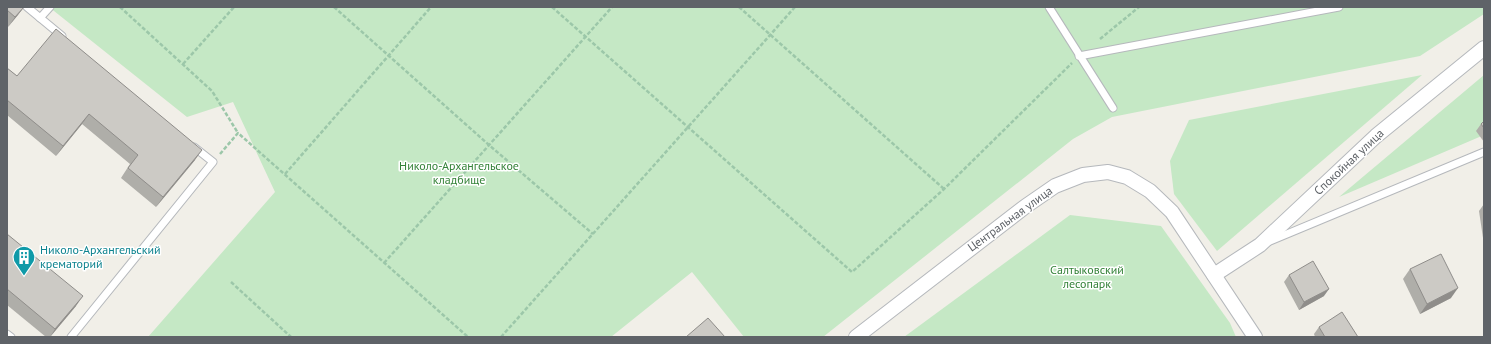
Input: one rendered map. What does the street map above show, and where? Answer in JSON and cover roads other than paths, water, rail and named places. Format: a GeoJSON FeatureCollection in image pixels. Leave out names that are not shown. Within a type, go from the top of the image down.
{"type":"FeatureCollection","features":[{"type":"Feature","properties":{"kind":"street","name":"Спокойная улица"},"geometry":{"type":"LineString","coordinates":[[1214,275],[1260,245],[1376,136],[1484,48]]}},
{"type":"Feature","properties":{"kind":"street","name":"Центральная улица"},"geometry":{"type":"LineString","coordinates":[[856,337],[1026,206],[1055,186],[1083,175],[1108,172],[1127,177],[1150,191],[1172,212],[1255,337]]}},
{"type":"Feature","properties":{"kind":"lane"},"geometry":{"type":"LineString","coordinates":[[26,7],[70,43]]}},
{"type":"Feature","properties":{"kind":"lane"},"geometry":{"type":"LineString","coordinates":[[40,18],[50,7]]}},
{"type":"Feature","properties":{"kind":"lane"},"geometry":{"type":"LineString","coordinates":[[1049,7],[1113,108]]}},
{"type":"Feature","properties":{"kind":"lane"},"geometry":{"type":"LineString","coordinates":[[1079,56],[1339,7]]}},
{"type":"Feature","properties":{"kind":"lane"},"geometry":{"type":"LineString","coordinates":[[71,337],[213,162],[189,142]]}},
{"type":"Feature","properties":{"kind":"lane"},"geometry":{"type":"LineString","coordinates":[[1260,245],[1484,152]]}},
{"type":"Feature","properties":{"kind":"lane"},"geometry":{"type":"LineString","coordinates":[[7,334],[11,337]]}},
{"type":"Feature","properties":{"kind":"place","name":"Николо-Архангельский крематорий"},"geometry":{"type":"Point","coordinates":[24,276]}},
{"type":"Feature","properties":{"kind":"park label","name":"Николо-Архангельское кладбище"},"geometry":{"type":"Point","coordinates":[459,173]}},
{"type":"Feature","properties":{"kind":"park label","name":"Салтыковский лесопарк"},"geometry":{"type":"Point","coordinates":[1087,277]}}]}
